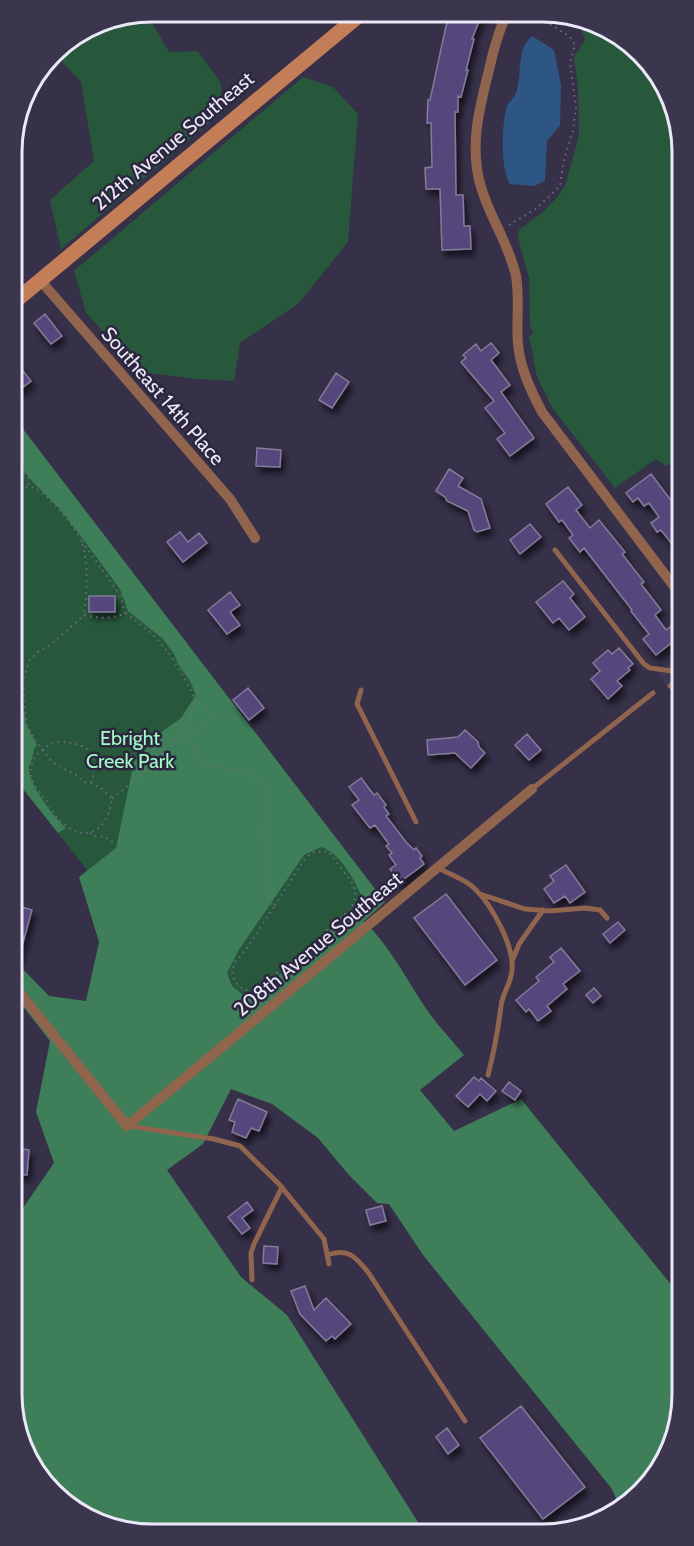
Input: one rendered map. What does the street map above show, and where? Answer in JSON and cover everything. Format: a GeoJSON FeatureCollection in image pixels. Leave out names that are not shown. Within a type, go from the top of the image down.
{"type":"FeatureCollection","features":[{"type":"Feature","properties":{"kind":"street","name":"212th Avenue Southeast"},"geometry":{"type":"LineString","coordinates":[[23,295],[351,22]]}},
{"type":"Feature","properties":{"kind":"street"},"geometry":{"type":"LineString","coordinates":[[504,22],[493,52],[476,129],[477,172],[489,212],[507,249],[516,275],[518,344],[522,363],[532,393],[555,430],[672,576]]}},
{"type":"Feature","properties":{"kind":"street","name":"Southeast 14th Place"},"geometry":{"type":"LineString","coordinates":[[40,280],[230,499],[255,538]]}},
{"type":"Feature","properties":{"kind":"street","name":"208th Avenue Southeast"},"geometry":{"type":"LineString","coordinates":[[127,1126],[532,789]]}},
{"type":"Feature","properties":{"kind":"street"},"geometry":{"type":"LineString","coordinates":[[22,996],[127,1126]]}},
{"type":"Feature","properties":{"kind":"lane"},"geometry":{"type":"LineString","coordinates":[[555,550],[644,664],[650,668],[672,671]]}},
{"type":"Feature","properties":{"kind":"lane"},"geometry":{"type":"LineString","coordinates":[[361,690],[357,704],[417,822]]}},
{"type":"Feature","properties":{"kind":"lane"},"geometry":{"type":"LineString","coordinates":[[532,789],[653,693]]}},
{"type":"Feature","properties":{"kind":"lane"},"geometry":{"type":"LineString","coordinates":[[438,868],[474,887],[497,919],[513,959]]}},
{"type":"Feature","properties":{"kind":"lane"},"geometry":{"type":"LineString","coordinates":[[478,893],[525,909],[585,908],[600,910],[607,918]]}},
{"type":"Feature","properties":{"kind":"lane"},"geometry":{"type":"LineString","coordinates":[[488,1075],[497,1040],[501,1005],[511,976],[513,959],[519,944],[543,910]]}},
{"type":"Feature","properties":{"kind":"lane"},"geometry":{"type":"LineString","coordinates":[[127,1126],[214,1139],[240,1146],[264,1167],[324,1239],[329,1264]]}},
{"type":"Feature","properties":{"kind":"lane"},"geometry":{"type":"LineString","coordinates":[[252,1280],[251,1253],[282,1187]]}},
{"type":"Feature","properties":{"kind":"lane"},"geometry":{"type":"LineString","coordinates":[[327,1255],[347,1252],[355,1257],[368,1272],[465,1421]]}},
{"type":"Feature","properties":{"kind":"path"},"geometry":{"type":"LineString","coordinates":[[498,230],[524,218],[560,186],[576,107],[570,63],[575,45],[570,37],[548,23]]}},
{"type":"Feature","properties":{"kind":"path"},"geometry":{"type":"LineString","coordinates":[[23,471],[29,479],[28,487]]}},
{"type":"Feature","properties":{"kind":"path"},"geometry":{"type":"LineString","coordinates":[[23,488],[36,489],[50,502],[120,595],[125,613],[140,622],[161,641],[170,653],[196,700],[204,705],[209,716],[190,741]]}},
{"type":"Feature","properties":{"kind":"path"},"geometry":{"type":"LineString","coordinates":[[23,685],[30,660],[84,615],[87,593],[80,539]]}},
{"type":"Feature","properties":{"kind":"path"},"geometry":{"type":"LineString","coordinates":[[84,615],[102,618],[118,617],[125,613]]}},
{"type":"Feature","properties":{"kind":"path"},"geometry":{"type":"LineString","coordinates":[[23,692],[27,725],[52,762],[84,782],[91,783],[112,798]]}},
{"type":"Feature","properties":{"kind":"path"},"geometry":{"type":"LineString","coordinates":[[90,833],[108,818],[112,798],[166,752],[186,725],[196,700]]}},
{"type":"Feature","properties":{"kind":"path"},"geometry":{"type":"LineString","coordinates":[[186,725],[198,759],[209,765],[243,772],[262,779],[267,785],[264,811],[267,897],[274,907]]}},
{"type":"Feature","properties":{"kind":"path"},"geometry":{"type":"LineString","coordinates":[[91,783],[96,768],[94,756],[87,748],[52,742],[36,755],[31,765],[34,784],[60,821],[73,830],[105,837],[114,843]]}},
{"type":"Feature","properties":{"kind":"path"},"geometry":{"type":"LineString","coordinates":[[328,851],[353,884],[356,896],[351,909],[343,918],[309,944],[284,968],[253,990],[244,990],[235,982],[232,971],[274,907],[306,857],[314,852],[328,851]]}},
{"type":"Feature","properties":{"kind":"shaded area"},"geometry":{"type":"Polygon","coordinates":[[[672,662],[672,691],[658,674],[672,662]]]}},
{"type":"Feature","properties":{"kind":"green space"},"geometry":{"type":"Polygon","coordinates":[[[151,22],[169,52],[198,51],[221,83],[222,112],[61,249],[50,200],[94,161],[81,82],[61,61],[67,55],[80,44],[103,32],[127,25],[151,22]]]}},
{"type":"Feature","properties":{"kind":"green space"},"geometry":{"type":"Polygon","coordinates":[[[581,29],[614,44],[650,80],[662,103],[667,119],[672,152],[672,464],[666,466],[656,459],[615,488],[553,409],[537,377],[529,336],[533,333],[530,325],[529,278],[518,237],[519,230],[543,212],[565,186],[579,135],[578,87],[574,57],[585,40],[581,29]]]}},
{"type":"Feature","properties":{"kind":"green space"},"geometry":{"type":"Polygon","coordinates":[[[303,77],[333,87],[358,114],[348,242],[298,304],[240,343],[234,381],[141,372],[86,313],[74,271],[303,77]]]}},
{"type":"Feature","properties":{"kind":"green space","name":"Ebright Creek Park"},"geometry":{"type":"Polygon","coordinates":[[[23,429],[385,902],[220,1040],[22,788],[23,429]]]}},
{"type":"Feature","properties":{"kind":"green space"},"geometry":{"type":"Polygon","coordinates":[[[23,429],[385,902],[363,922],[383,942],[429,1013],[464,1055],[420,1090],[454,1131],[521,1099],[671,1285],[671,1402],[665,1435],[645,1473],[617,1500],[612,1489],[423,1255],[389,1204],[377,1203],[348,1174],[318,1138],[272,1104],[231,1089],[203,1144],[167,1170],[241,1277],[287,1315],[419,1524],[152,1524],[127,1521],[111,1517],[80,1502],[49,1473],[40,1459],[27,1427],[22,1394],[22,1209],[54,1163],[36,1112],[50,1041],[22,1005],[22,969],[49,996],[86,1001],[99,942],[79,877],[116,848],[134,762],[163,731],[181,718],[196,695],[190,681],[163,639],[128,611],[120,589],[59,508],[23,469],[23,429]],[[321,847],[304,855],[238,951],[227,973],[232,986],[243,995],[255,994],[296,962],[311,945],[355,910],[362,897],[346,867],[334,855],[321,847]]]}},
{"type":"Feature","properties":{"kind":"green space"},"geometry":{"type":"Polygon","coordinates":[[[23,701],[26,724],[37,745],[29,768],[30,775],[43,800],[66,828],[58,833],[22,788],[23,701]]]}},
{"type":"Feature","properties":{"kind":"water"},"geometry":{"type":"Polygon","coordinates":[[[532,36],[554,50],[561,85],[560,125],[547,141],[545,181],[534,186],[510,184],[505,169],[503,148],[506,109],[518,86],[523,49],[532,36]]]}},
{"type":"Feature","properties":{"kind":"building"},"geometry":{"type":"Polygon","coordinates":[[[448,22],[479,22],[472,39],[474,39],[461,97],[458,96],[458,112],[455,112],[456,195],[463,195],[464,226],[470,226],[471,249],[442,250],[440,189],[426,189],[425,168],[432,167],[431,123],[427,123],[428,100],[430,100],[448,22]]]}},
{"type":"Feature","properties":{"kind":"building"},"geometry":{"type":"Polygon","coordinates":[[[45,314],[62,336],[51,344],[34,323],[45,314]]]}},
{"type":"Feature","properties":{"kind":"building"},"geometry":{"type":"Polygon","coordinates":[[[491,343],[499,353],[491,360],[510,385],[501,392],[534,438],[510,456],[497,439],[505,433],[485,408],[494,401],[461,362],[466,358],[463,355],[476,344],[481,351],[491,343]]]}},
{"type":"Feature","properties":{"kind":"building"},"geometry":{"type":"Polygon","coordinates":[[[23,371],[31,381],[23,387],[23,371]]]}},
{"type":"Feature","properties":{"kind":"building"},"geometry":{"type":"Polygon","coordinates":[[[336,373],[349,382],[332,408],[319,400],[336,373]]]}},
{"type":"Feature","properties":{"kind":"building"},"geometry":{"type":"Polygon","coordinates":[[[257,448],[281,450],[280,467],[256,466],[257,448]]]}},
{"type":"Feature","properties":{"kind":"building"},"geometry":{"type":"Polygon","coordinates":[[[449,469],[463,478],[458,486],[481,499],[490,528],[477,532],[474,530],[468,511],[447,501],[436,491],[449,469]]]}},
{"type":"Feature","properties":{"kind":"building"},"geometry":{"type":"Polygon","coordinates":[[[651,474],[672,501],[672,544],[661,530],[657,532],[651,523],[659,517],[649,503],[644,506],[638,498],[633,502],[626,493],[651,474]]]}},
{"type":"Feature","properties":{"kind":"building"},"geometry":{"type":"Polygon","coordinates":[[[568,487],[582,505],[576,510],[590,528],[599,520],[625,552],[622,554],[644,582],[641,584],[661,610],[655,615],[666,630],[672,626],[672,643],[656,655],[643,639],[649,634],[632,610],[584,548],[580,552],[569,538],[573,535],[562,520],[559,522],[546,504],[568,487]]]}},
{"type":"Feature","properties":{"kind":"building"},"geometry":{"type":"Polygon","coordinates":[[[530,524],[541,537],[520,554],[510,540],[530,524]]]}},
{"type":"Feature","properties":{"kind":"building"},"geometry":{"type":"Polygon","coordinates":[[[180,532],[188,542],[199,533],[207,543],[183,562],[167,542],[180,532]]]}},
{"type":"Feature","properties":{"kind":"building"},"geometry":{"type":"Polygon","coordinates":[[[563,581],[574,594],[570,598],[585,617],[569,630],[559,618],[553,623],[536,602],[563,581]]]}},
{"type":"Feature","properties":{"kind":"building"},"geometry":{"type":"Polygon","coordinates":[[[230,592],[240,605],[230,612],[240,625],[227,634],[208,610],[230,592]]]}},
{"type":"Feature","properties":{"kind":"building"},"geometry":{"type":"Polygon","coordinates":[[[89,596],[115,596],[115,612],[89,612],[89,596]]]}},
{"type":"Feature","properties":{"kind":"building"},"geometry":{"type":"Polygon","coordinates":[[[619,648],[633,664],[628,668],[630,670],[617,681],[622,686],[608,699],[591,679],[600,671],[593,663],[608,650],[612,654],[619,648]]]}},
{"type":"Feature","properties":{"kind":"building"},"geometry":{"type":"Polygon","coordinates":[[[248,688],[264,708],[249,720],[233,700],[248,688]]]}},
{"type":"Feature","properties":{"kind":"building"},"geometry":{"type":"Polygon","coordinates":[[[465,730],[478,742],[479,747],[485,753],[471,768],[455,753],[428,755],[427,740],[458,737],[465,730]]]}},
{"type":"Feature","properties":{"kind":"building"},"geometry":{"type":"Polygon","coordinates":[[[527,734],[541,750],[529,760],[515,745],[527,734]]]}},
{"type":"Feature","properties":{"kind":"building"},"geometry":{"type":"Polygon","coordinates":[[[361,778],[374,795],[377,793],[386,805],[384,807],[389,814],[386,816],[406,842],[414,850],[416,848],[422,856],[420,858],[424,864],[400,882],[390,869],[396,865],[389,855],[392,853],[386,846],[389,844],[375,825],[370,828],[352,805],[359,800],[349,787],[361,778]]]}},
{"type":"Feature","properties":{"kind":"building"},"geometry":{"type":"Polygon","coordinates":[[[566,865],[585,892],[570,903],[565,896],[554,903],[544,889],[554,881],[550,876],[566,865]]]}},
{"type":"Feature","properties":{"kind":"building"},"geometry":{"type":"Polygon","coordinates":[[[446,894],[497,960],[465,985],[414,918],[446,894]]]}},
{"type":"Feature","properties":{"kind":"building"},"geometry":{"type":"Polygon","coordinates":[[[22,907],[32,910],[22,945],[22,907]]]}},
{"type":"Feature","properties":{"kind":"building"},"geometry":{"type":"Polygon","coordinates":[[[618,922],[625,930],[610,943],[603,934],[618,922]]]}},
{"type":"Feature","properties":{"kind":"building"},"geometry":{"type":"Polygon","coordinates":[[[561,948],[580,971],[563,984],[567,989],[547,1006],[551,1011],[538,1021],[529,1009],[526,1012],[516,1000],[539,981],[536,977],[554,962],[550,957],[561,948]]]}},
{"type":"Feature","properties":{"kind":"building"},"geometry":{"type":"Polygon","coordinates":[[[594,988],[601,996],[593,1003],[586,995],[594,988]]]}},
{"type":"Feature","properties":{"kind":"building"},"geometry":{"type":"Polygon","coordinates":[[[474,1077],[479,1081],[481,1078],[496,1091],[487,1101],[480,1094],[468,1107],[456,1096],[474,1077]]]}},
{"type":"Feature","properties":{"kind":"building"},"geometry":{"type":"Polygon","coordinates":[[[509,1082],[521,1091],[515,1100],[502,1091],[509,1082]]]}},
{"type":"Feature","properties":{"kind":"building"},"geometry":{"type":"Polygon","coordinates":[[[238,1099],[267,1112],[259,1131],[251,1128],[246,1138],[232,1132],[235,1122],[229,1120],[238,1099]]]}},
{"type":"Feature","properties":{"kind":"building"},"geometry":{"type":"Polygon","coordinates":[[[22,1149],[29,1150],[27,1175],[22,1175],[22,1149]]]}},
{"type":"Feature","properties":{"kind":"building"},"geometry":{"type":"Polygon","coordinates":[[[247,1202],[253,1210],[242,1218],[250,1228],[242,1234],[228,1217],[247,1202]]]}},
{"type":"Feature","properties":{"kind":"building"},"geometry":{"type":"Polygon","coordinates":[[[382,1206],[386,1221],[370,1225],[366,1210],[382,1206]]]}},
{"type":"Feature","properties":{"kind":"building"},"geometry":{"type":"Polygon","coordinates":[[[264,1246],[278,1247],[277,1264],[263,1263],[264,1246]]]}},
{"type":"Feature","properties":{"kind":"building"},"geometry":{"type":"Polygon","coordinates":[[[305,1286],[314,1310],[326,1298],[351,1324],[335,1339],[332,1336],[326,1341],[300,1314],[291,1291],[305,1286]]]}},
{"type":"Feature","properties":{"kind":"building"},"geometry":{"type":"Polygon","coordinates":[[[521,1406],[585,1487],[543,1519],[480,1438],[521,1406]]]}},
{"type":"Feature","properties":{"kind":"building"},"geometry":{"type":"Polygon","coordinates":[[[447,1428],[459,1445],[448,1454],[436,1437],[447,1428]]]}}]}
